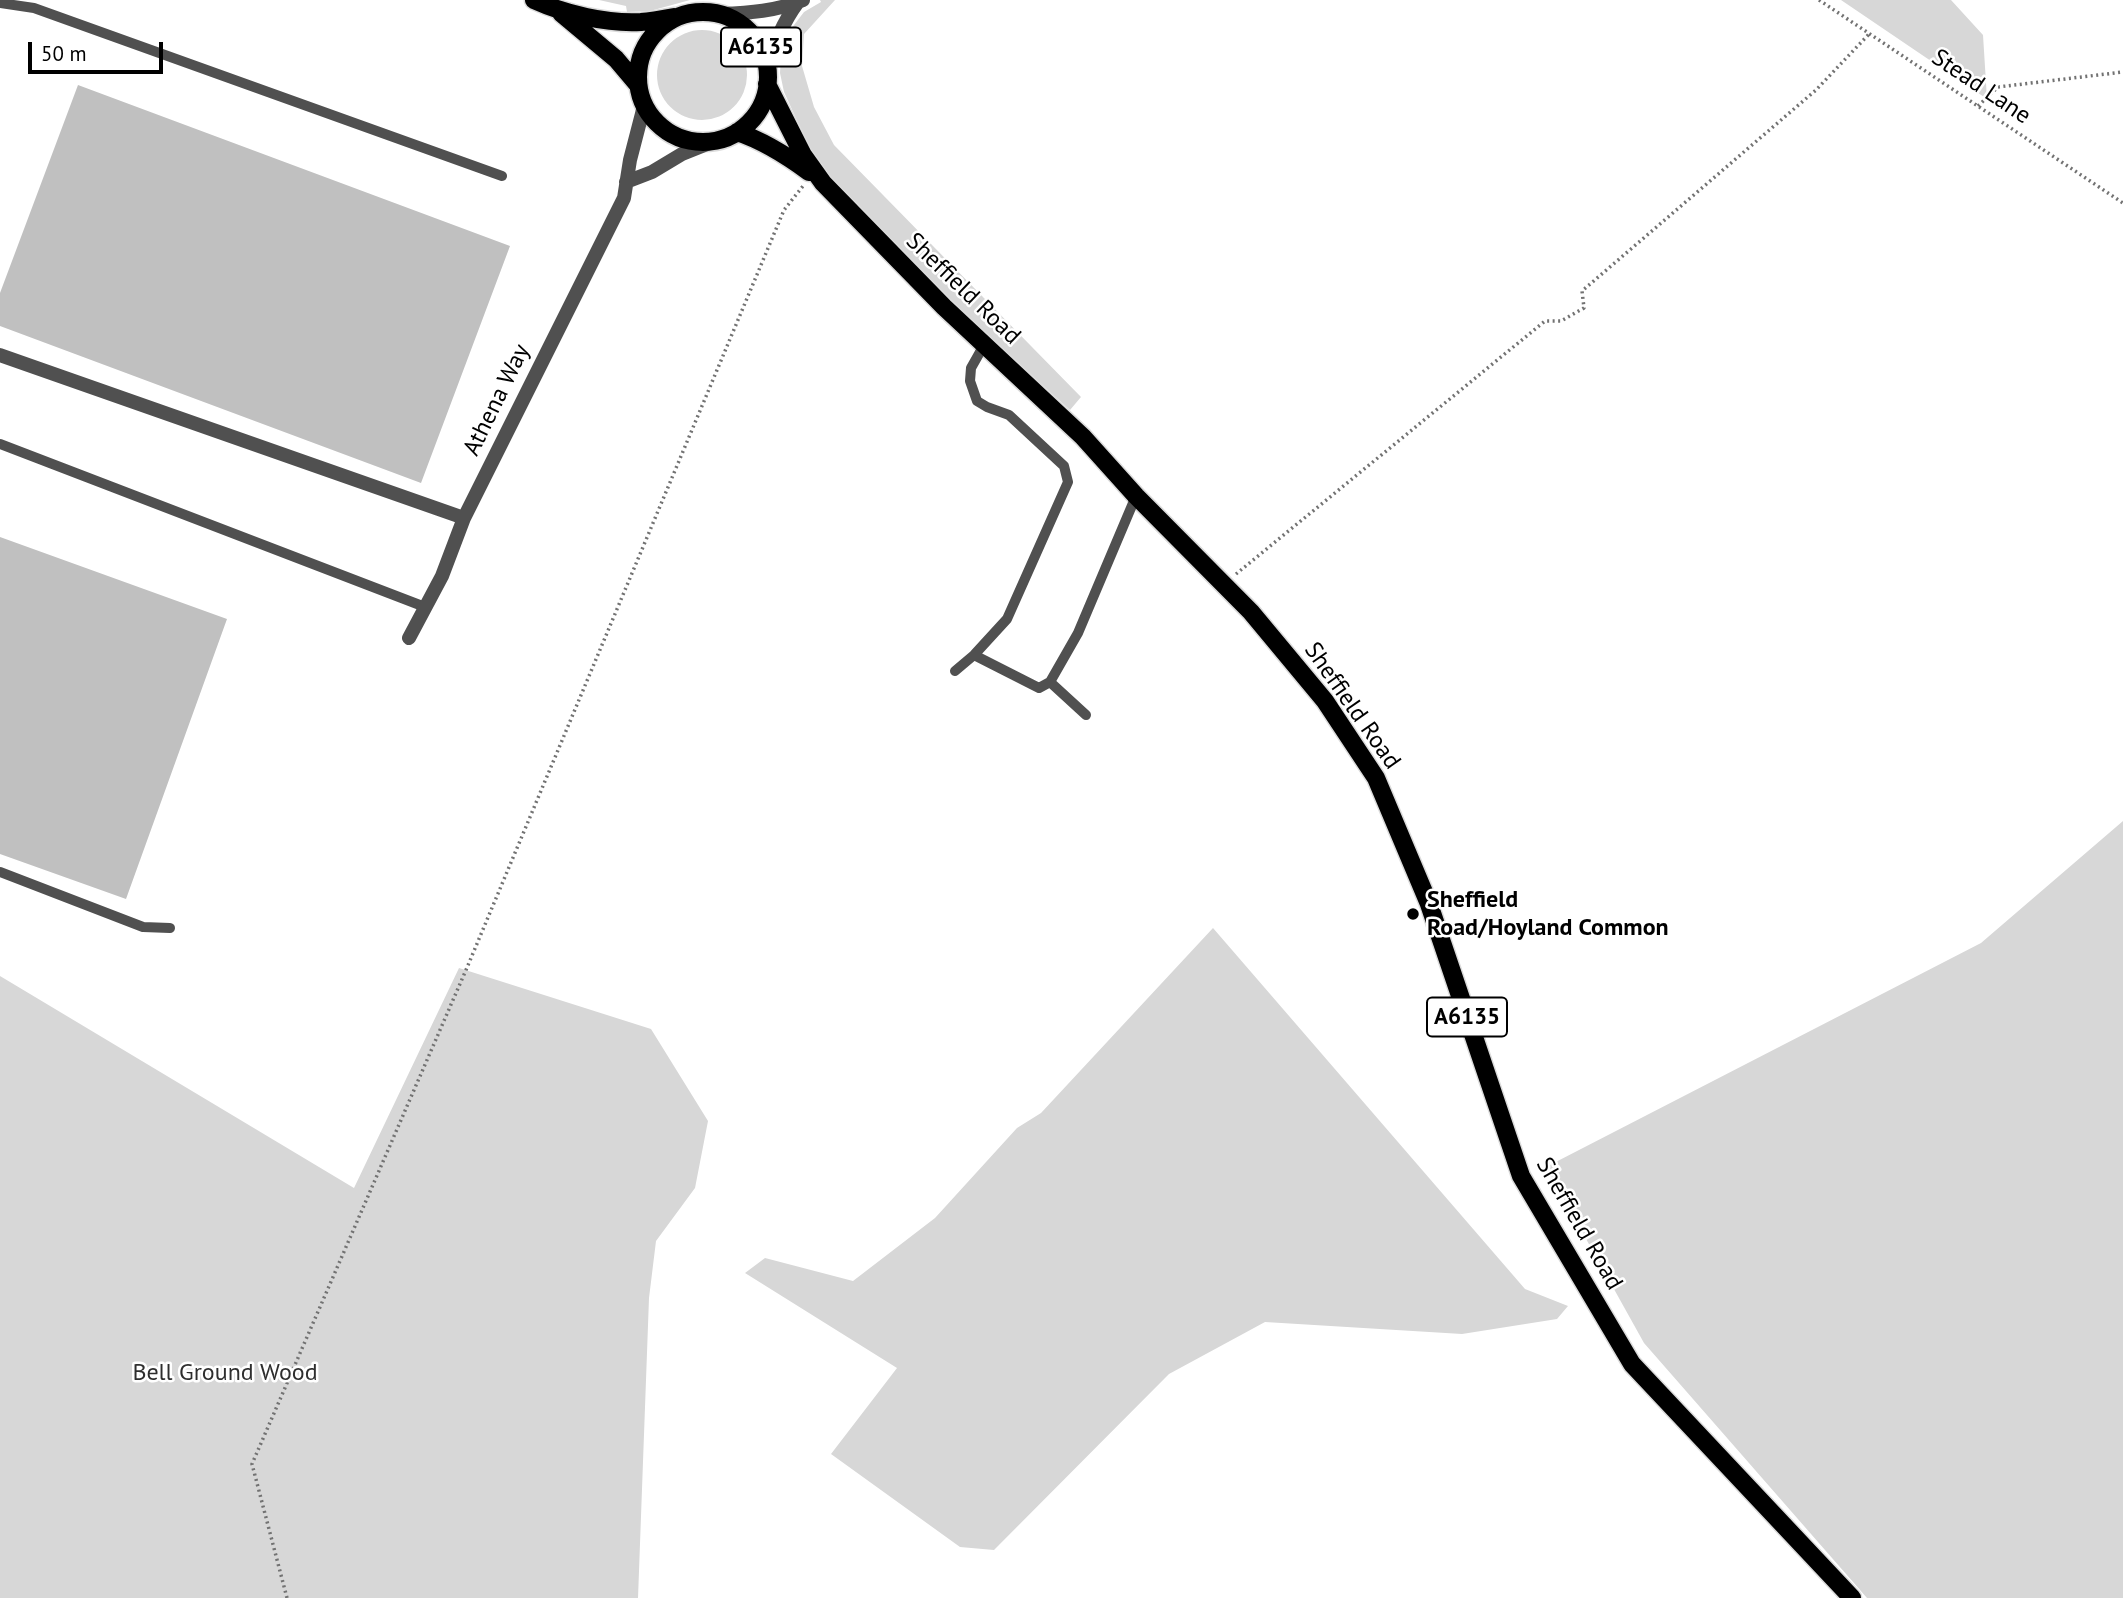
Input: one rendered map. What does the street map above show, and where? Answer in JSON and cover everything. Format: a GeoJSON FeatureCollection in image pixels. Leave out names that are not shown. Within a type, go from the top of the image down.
{"type":"FeatureCollection","features":[{"type":"Feature","properties":{"kind":"main road","name":"A6135"},"geometry":{"type":"LineString","coordinates":[[534,0],[559,11],[621,22],[643,22],[700,12],[721,14],[738,22],[752,34],[762,49],[767,75],[763,102],[754,117],[737,132],[717,140],[696,142],[675,136],[657,124],[644,106],[638,85],[638,64],[646,44],[660,27],[679,16]]}},
{"type":"Feature","properties":{"kind":"main road","name":"A6135"},"geometry":{"type":"LineString","coordinates":[[559,11],[616,59],[638,85]]}},
{"type":"Feature","properties":{"kind":"main road","name":"Sheffield Road"},"geometry":{"type":"LineString","coordinates":[[767,75],[803,155],[817,179]]}},
{"type":"Feature","properties":{"kind":"main road","name":"Sheffield Road"},"geometry":{"type":"LineString","coordinates":[[737,132],[757,139],[786,156],[817,179],[910,274],[1083,437],[1136,496],[1251,612],[1325,701],[1376,778],[1429,904],[1521,1176],[1632,1364],[1852,1598]]}},
{"type":"Feature","properties":{"kind":"street"},"geometry":{"type":"LineString","coordinates":[[721,14],[751,13],[800,1]]}},
{"type":"Feature","properties":{"kind":"street"},"geometry":{"type":"LineString","coordinates":[[767,75],[780,31],[800,1]]}},
{"type":"Feature","properties":{"kind":"street","name":"Athena Way"},"geometry":{"type":"LineString","coordinates":[[409,638],[442,576],[464,518],[624,198],[644,106]]}},
{"type":"Feature","properties":{"kind":"street"},"geometry":{"type":"LineString","coordinates":[[626,182],[652,172],[682,153],[717,140]]}},
{"type":"Feature","properties":{"kind":"street"},"geometry":{"type":"LineString","coordinates":[[0,355],[464,518]]}},
{"type":"Feature","properties":{"kind":"lane"},"geometry":{"type":"LineString","coordinates":[[0,3],[34,8],[502,176]]}},
{"type":"Feature","properties":{"kind":"lane"},"geometry":{"type":"LineString","coordinates":[[956,671],[1007,618],[1068,482],[1064,466],[1009,415],[977,401],[970,381],[971,368],[984,345]]}},
{"type":"Feature","properties":{"kind":"lane"},"geometry":{"type":"LineString","coordinates":[[0,444],[425,607]]}},
{"type":"Feature","properties":{"kind":"lane"},"geometry":{"type":"LineString","coordinates":[[974,655],[1039,688],[1050,681],[1078,633],[1136,496]]}},
{"type":"Feature","properties":{"kind":"lane"},"geometry":{"type":"LineString","coordinates":[[1050,681],[1086,715]]}},
{"type":"Feature","properties":{"kind":"lane"},"geometry":{"type":"LineString","coordinates":[[0,872],[144,927],[170,928]]}},
{"type":"Feature","properties":{"kind":"path","name":"Stead Lane"},"geometry":{"type":"LineString","coordinates":[[1819,0],[2123,203]]}},
{"type":"Feature","properties":{"kind":"path"},"geometry":{"type":"LineString","coordinates":[[1224,584],[1545,321],[1561,321],[1584,308],[1582,291],[1816,90],[1870,33]]}},
{"type":"Feature","properties":{"kind":"path"},"geometry":{"type":"LineString","coordinates":[[1978,106],[1998,88],[2123,72]]}},
{"type":"Feature","properties":{"kind":"path"},"geometry":{"type":"LineString","coordinates":[[287,1598],[252,1464],[466,970],[784,210],[817,179]]}},
{"type":"Feature","properties":{"kind":"green space"},"geometry":{"type":"Polygon","coordinates":[[[599,0],[690,0],[650,11],[627,12],[626,6],[599,0]]]}},
{"type":"Feature","properties":{"kind":"green space"},"geometry":{"type":"Polygon","coordinates":[[[820,0],[835,0],[804,34],[802,66],[814,107],[834,145],[1081,397],[1070,410],[977,326],[820,171],[784,92],[780,73],[781,55],[791,29],[804,12],[821,2],[820,0]]]}},
{"type":"Feature","properties":{"kind":"green space"},"geometry":{"type":"Polygon","coordinates":[[[1841,0],[1951,0],[1983,35],[1987,99],[1841,0]]]}},
{"type":"Feature","properties":{"kind":"green space"},"geometry":{"type":"Polygon","coordinates":[[[702,30],[719,33],[734,43],[744,58],[747,75],[744,92],[734,107],[719,117],[702,120],[685,117],[670,107],[660,92],[657,75],[660,58],[670,43],[685,33],[702,30]]]}},
{"type":"Feature","properties":{"kind":"green space"},"geometry":{"type":"Polygon","coordinates":[[[2123,821],[2123,1598],[1867,1598],[1644,1343],[1546,1167],[1981,943],[2123,821]]]}},
{"type":"Feature","properties":{"kind":"green space"},"geometry":{"type":"Polygon","coordinates":[[[1213,928],[1525,1289],[1568,1306],[1557,1319],[1462,1334],[1265,1322],[1169,1374],[994,1550],[960,1547],[831,1454],[897,1368],[745,1273],[765,1258],[853,1281],[935,1218],[1017,1128],[1041,1113],[1213,928]]]}},
{"type":"Feature","properties":{"kind":"green space","name":"Bell Ground Wood"},"geometry":{"type":"Polygon","coordinates":[[[459,968],[651,1029],[708,1121],[695,1188],[656,1241],[649,1298],[638,1598],[0,1598],[0,976],[354,1188],[459,968]]]}},
{"type":"Feature","properties":{"kind":"building"},"geometry":{"type":"Polygon","coordinates":[[[78,85],[510,246],[421,483],[0,326],[0,293],[78,85]]]}},
{"type":"Feature","properties":{"kind":"building"},"geometry":{"type":"Polygon","coordinates":[[[0,537],[227,619],[126,899],[0,854],[0,537]]]}},
{"type":"Feature","properties":{"kind":"place","name":"Sheffield Road/Hoyland Common"},"geometry":{"type":"Point","coordinates":[1413,914]}}]}
